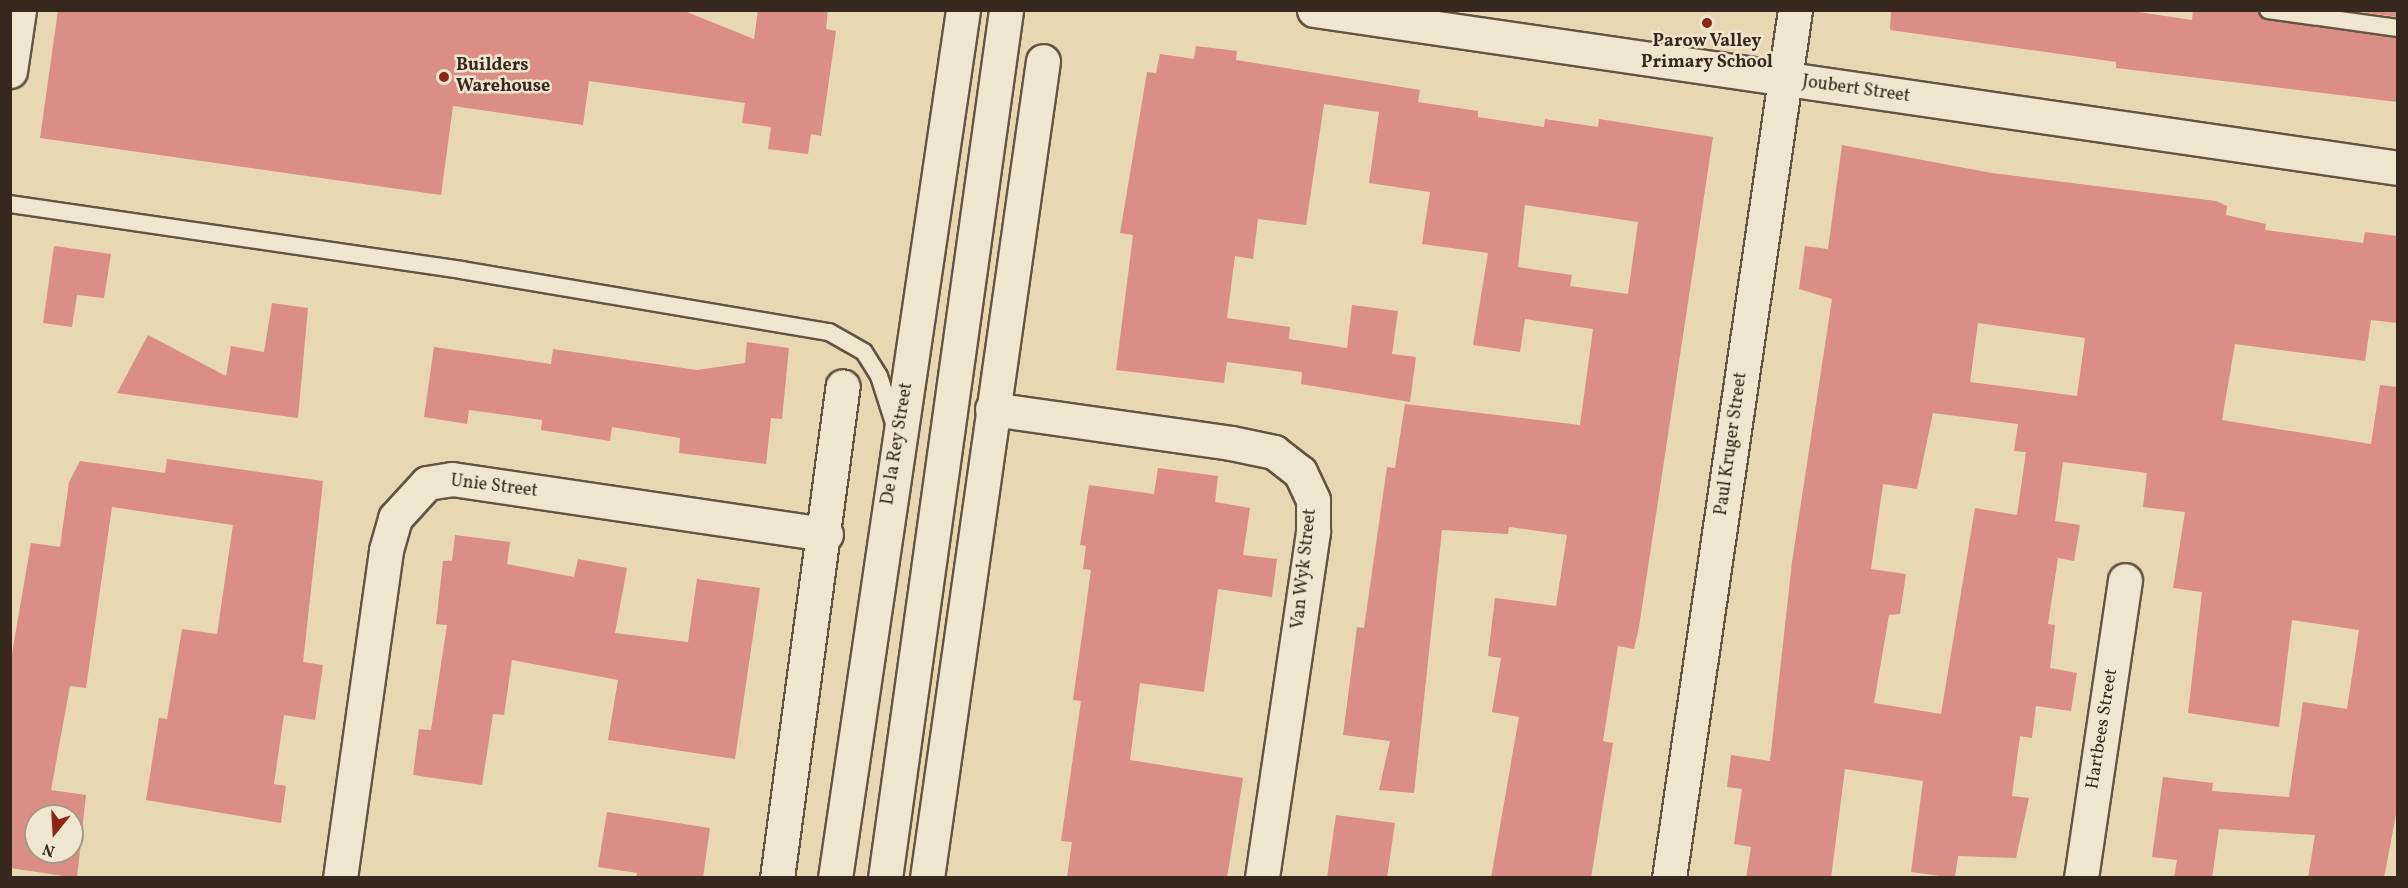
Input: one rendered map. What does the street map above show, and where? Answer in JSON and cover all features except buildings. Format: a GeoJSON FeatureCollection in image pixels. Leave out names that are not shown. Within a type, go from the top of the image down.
{"type":"FeatureCollection","features":[{"type":"Feature","properties":{"kind":"street"},"geometry":{"type":"LineString","coordinates":[[10,71],[19,10]]}},
{"type":"Feature","properties":{"kind":"street","name":"De la Rey Street"},"geometry":{"type":"LineString","coordinates":[[835,878],[963,10]]}},
{"type":"Feature","properties":{"kind":"street"},"geometry":{"type":"LineString","coordinates":[[885,878],[1006,10]]}},
{"type":"Feature","properties":{"kind":"street","name":"Joubert Street"},"geometry":{"type":"LineString","coordinates":[[1314,10],[2397,168]]}},
{"type":"Feature","properties":{"kind":"street","name":"Paul Kruger Street"},"geometry":{"type":"LineString","coordinates":[[1669,878],[1795,10]]}},
{"type":"Feature","properties":{"kind":"street"},"geometry":{"type":"LineString","coordinates":[[927,878],[1042,61]]}},
{"type":"Feature","properties":{"kind":"street"},"geometry":{"type":"LineString","coordinates":[[777,878],[826,534],[843,386]]}},
{"type":"Feature","properties":{"kind":"street","name":"Van Wyk Street"},"geometry":{"type":"LineString","coordinates":[[992,409],[1231,443],[1274,452],[1300,472],[1313,500],[1313,532],[1262,878]]}},
{"type":"Feature","properties":{"kind":"street","name":"Unie Street"},"geometry":{"type":"LineString","coordinates":[[340,878],[386,550],[395,518],[427,483],[452,479],[826,534]]}},
{"type":"Feature","properties":{"kind":"street","name":"Hartbees Street"},"geometry":{"type":"LineString","coordinates":[[2081,878],[2125,580]]}},
{"type":"Feature","properties":{"kind":"lane"},"geometry":{"type":"LineString","coordinates":[[2268,10],[2397,28]]}},
{"type":"Feature","properties":{"kind":"lane"},"geometry":{"type":"LineString","coordinates":[[10,204],[461,270],[847,338],[879,376],[899,438]]}},
{"type":"Feature","properties":{"kind":"place","name":"Parow Valley Primary School"},"geometry":{"type":"Point","coordinates":[1707,23]}},
{"type":"Feature","properties":{"kind":"place","name":"Builders Warehouse"},"geometry":{"type":"Point","coordinates":[444,77]}}]}
